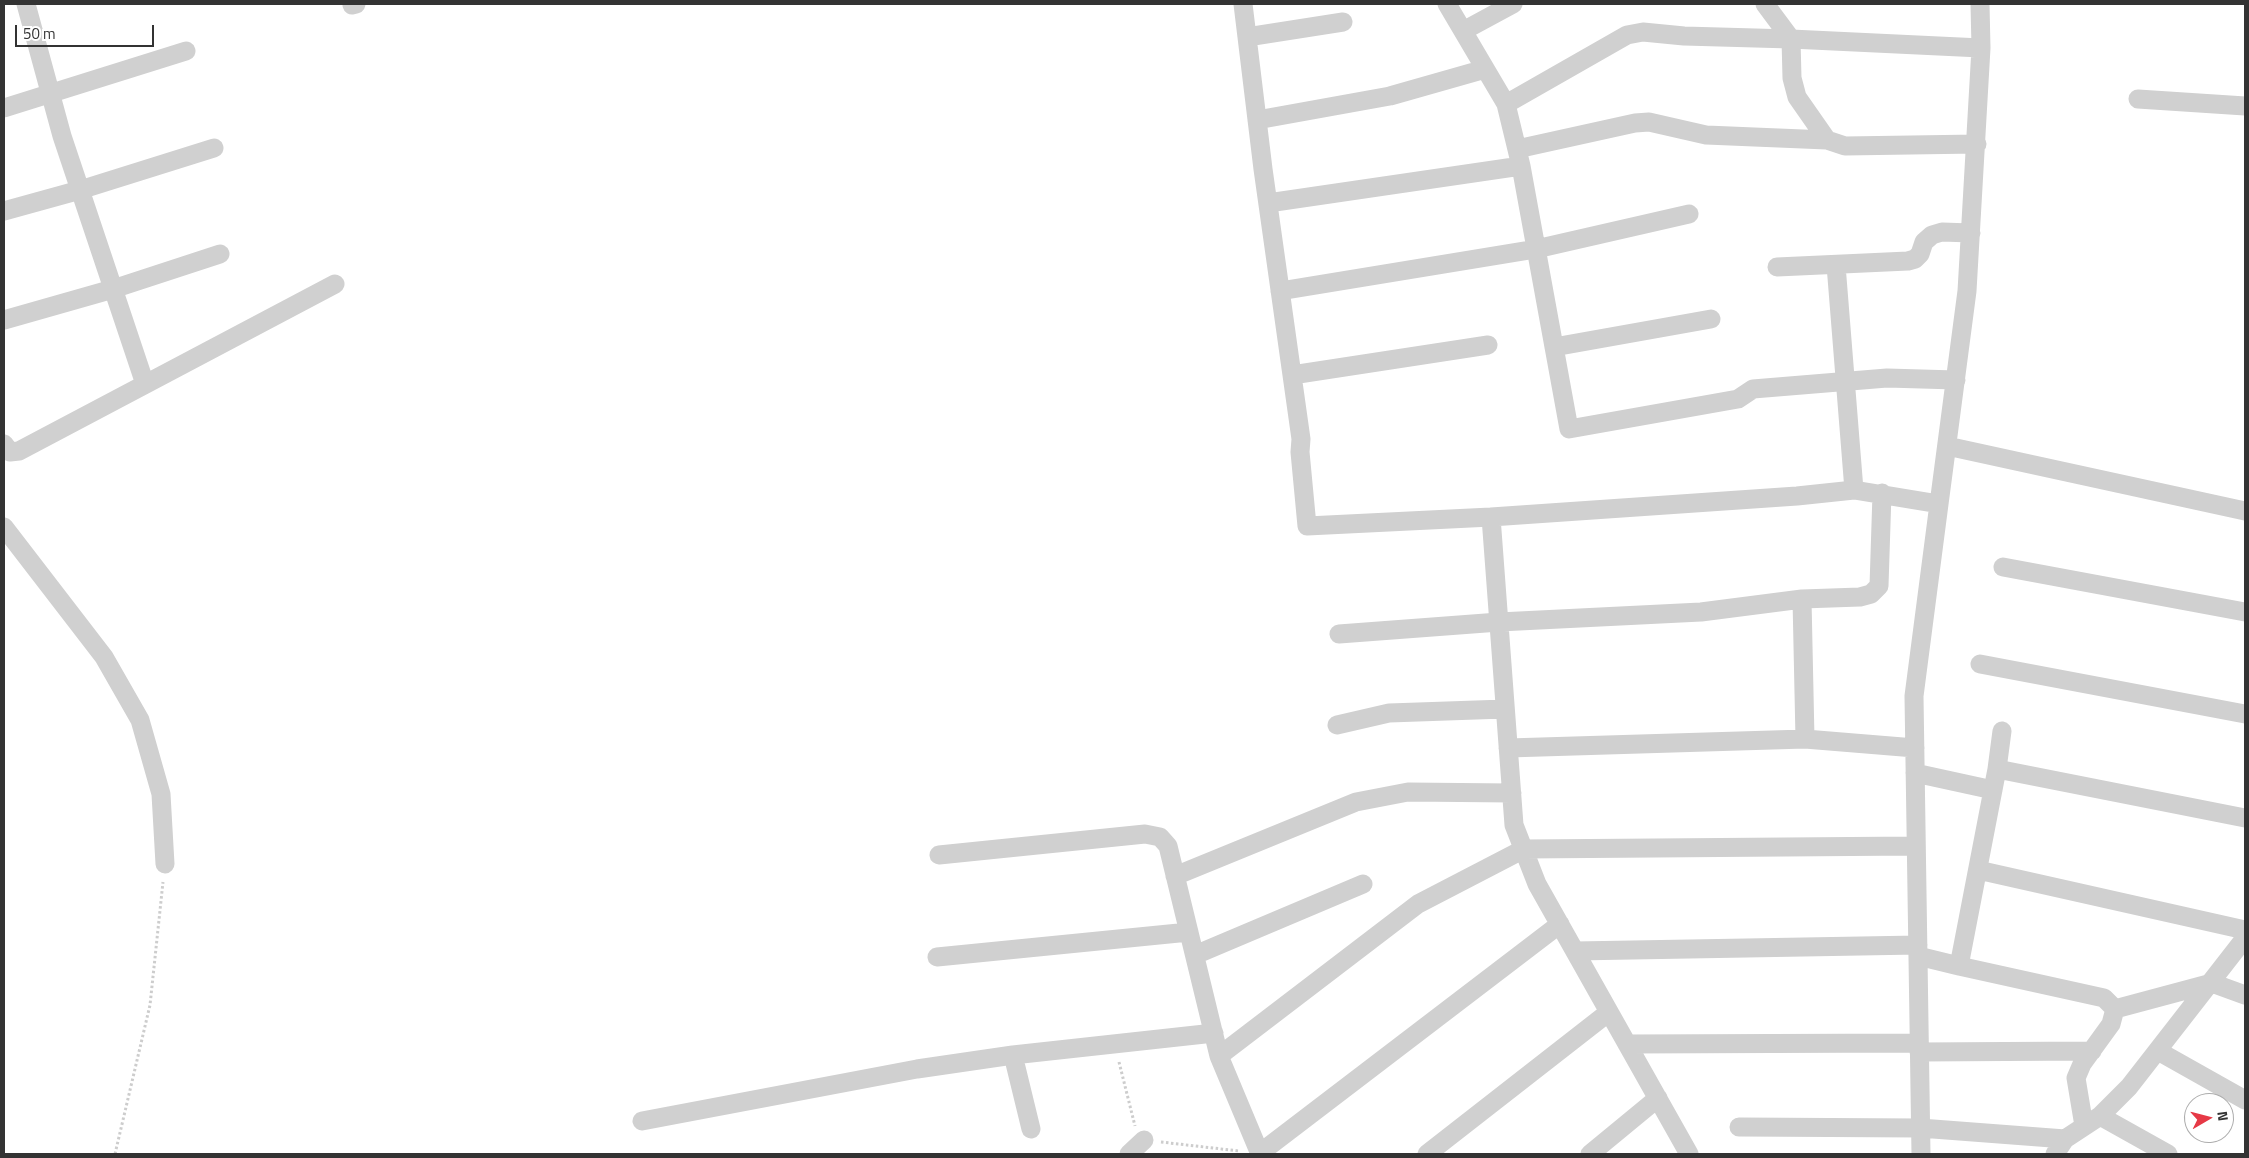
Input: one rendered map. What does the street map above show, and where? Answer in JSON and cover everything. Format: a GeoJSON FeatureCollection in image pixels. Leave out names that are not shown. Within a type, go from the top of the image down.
{"type":"FeatureCollection","features":[{"type":"Feature","properties":{"kind":"street"},"geometry":{"type":"LineString","coordinates":[[26,4],[80,190],[145,384]]}},
{"type":"Feature","properties":{"kind":"street"},"geometry":{"type":"LineString","coordinates":[[1243,4],[1268,203],[1301,439],[1300,452],[1307,526],[1491,517],[1797,496],[1854,490],[1882,493],[1939,504]]}},
{"type":"Feature","properties":{"kind":"street"},"geometry":{"type":"LineString","coordinates":[[1447,4],[1506,104],[1519,158],[1569,429],[1738,399],[1754,389],[1887,378],[1956,380]]}},
{"type":"Feature","properties":{"kind":"street"},"geometry":{"type":"LineString","coordinates":[[1463,32],[1513,4]]}},
{"type":"Feature","properties":{"kind":"street"},"geometry":{"type":"LineString","coordinates":[[1765,4],[1791,39],[1792,78],[1797,97],[1827,140]]}},
{"type":"Feature","properties":{"kind":"street"},"geometry":{"type":"LineString","coordinates":[[1920,1154],[1914,696],[1967,291],[1981,48],[1980,4]]}},
{"type":"Feature","properties":{"kind":"street"},"geometry":{"type":"LineString","coordinates":[[1247,36],[1343,22]]}},
{"type":"Feature","properties":{"kind":"street"},"geometry":{"type":"LineString","coordinates":[[1506,104],[1627,35],[1643,32],[1684,36],[1981,48]]}},
{"type":"Feature","properties":{"kind":"street"},"geometry":{"type":"LineString","coordinates":[[4,108],[186,51]]}},
{"type":"Feature","properties":{"kind":"street"},"geometry":{"type":"LineString","coordinates":[[1257,120],[1390,96],[1485,68]]}},
{"type":"Feature","properties":{"kind":"street"},"geometry":{"type":"LineString","coordinates":[[2138,99],[2245,106]]}},
{"type":"Feature","properties":{"kind":"street"},"geometry":{"type":"LineString","coordinates":[[1268,203],[1519,158],[1635,123],[1649,122],[1706,135],[1827,140],[1845,146],[1976,144]]}},
{"type":"Feature","properties":{"kind":"street"},"geometry":{"type":"LineString","coordinates":[[4,211],[80,190],[214,148]]}},
{"type":"Feature","properties":{"kind":"street"},"geometry":{"type":"LineString","coordinates":[[1280,291],[1536,249],[1689,214]]}},
{"type":"Feature","properties":{"kind":"street"},"geometry":{"type":"LineString","coordinates":[[1777,267],[1908,261],[1915,259],[1920,254],[1924,242],[1932,235],[1942,232],[1970,233]]}},
{"type":"Feature","properties":{"kind":"street"},"geometry":{"type":"LineString","coordinates":[[4,320],[113,289],[220,254]]}},
{"type":"Feature","properties":{"kind":"street"},"geometry":{"type":"LineString","coordinates":[[1836,265],[1854,490]]}},
{"type":"Feature","properties":{"kind":"street"},"geometry":{"type":"LineString","coordinates":[[4,444],[10,452],[19,451],[334,284]]}},
{"type":"Feature","properties":{"kind":"street"},"geometry":{"type":"LineString","coordinates":[[1554,347],[1711,319]]}},
{"type":"Feature","properties":{"kind":"street"},"geometry":{"type":"LineString","coordinates":[[1292,376],[1488,346]]}},
{"type":"Feature","properties":{"kind":"street"},"geometry":{"type":"LineString","coordinates":[[1947,446],[2245,512]]}},
{"type":"Feature","properties":{"kind":"street"},"geometry":{"type":"LineString","coordinates":[[1339,634],[1499,622],[1701,612],[1802,599],[1860,597],[1871,594],[1879,586],[1882,493]]}},
{"type":"Feature","properties":{"kind":"street"},"geometry":{"type":"LineString","coordinates":[[1491,517],[1514,825],[1537,884],[1689,1154]]}},
{"type":"Feature","properties":{"kind":"street"},"geometry":{"type":"LineString","coordinates":[[4,527],[104,657],[140,720],[160,794],[165,864]]}},
{"type":"Feature","properties":{"kind":"street"},"geometry":{"type":"LineString","coordinates":[[2003,568],[2245,612]]}},
{"type":"Feature","properties":{"kind":"street"},"geometry":{"type":"LineString","coordinates":[[1802,599],[1805,739]]}},
{"type":"Feature","properties":{"kind":"street"},"geometry":{"type":"LineString","coordinates":[[1980,664],[2245,714]]}},
{"type":"Feature","properties":{"kind":"street"},"geometry":{"type":"LineString","coordinates":[[1337,725],[1389,713],[1505,709]]}},
{"type":"Feature","properties":{"kind":"street"},"geometry":{"type":"LineString","coordinates":[[1960,966],[1997,769],[2002,731]]}},
{"type":"Feature","properties":{"kind":"street"},"geometry":{"type":"LineString","coordinates":[[1508,748],[1805,739],[1915,748]]}},
{"type":"Feature","properties":{"kind":"street"},"geometry":{"type":"LineString","coordinates":[[1997,769],[2245,818]]}},
{"type":"Feature","properties":{"kind":"street"},"geometry":{"type":"LineString","coordinates":[[1915,773],[1993,790]]}},
{"type":"Feature","properties":{"kind":"street"},"geometry":{"type":"LineString","coordinates":[[1175,876],[1356,802],[1408,792],[1512,793]]}},
{"type":"Feature","properties":{"kind":"street"},"geometry":{"type":"LineString","coordinates":[[939,855],[1145,834],[1160,837],[1168,846],[1219,1056],[1260,1154],[1560,924]]}},
{"type":"Feature","properties":{"kind":"street"},"geometry":{"type":"LineString","coordinates":[[1219,1056],[1418,904],[1524,849],[1916,846]]}},
{"type":"Feature","properties":{"kind":"street"},"geometry":{"type":"LineString","coordinates":[[1978,870],[2245,930]]}},
{"type":"Feature","properties":{"kind":"street"},"geometry":{"type":"LineString","coordinates":[[1195,955],[1363,884]]}},
{"type":"Feature","properties":{"kind":"street"},"geometry":{"type":"LineString","coordinates":[[937,957],[1190,932]]}},
{"type":"Feature","properties":{"kind":"street"},"geometry":{"type":"LineString","coordinates":[[1739,1127],[1920,1128],[2060,1147],[2084,1126],[2100,1116],[2130,1087],[2245,938]]}},
{"type":"Feature","properties":{"kind":"street"},"geometry":{"type":"LineString","coordinates":[[1575,951],[1918,951],[1960,966],[2104,998],[2115,1009]]}},
{"type":"Feature","properties":{"kind":"street"},"geometry":{"type":"LineString","coordinates":[[2115,1009],[2212,983],[2245,995]]}},
{"type":"Feature","properties":{"kind":"street"},"geometry":{"type":"LineString","coordinates":[[2084,1126],[2076,1078],[2082,1064],[2111,1024],[2115,1009]]}},
{"type":"Feature","properties":{"kind":"street"},"geometry":{"type":"LineString","coordinates":[[1427,1154],[1609,1012]]}},
{"type":"Feature","properties":{"kind":"street"},"geometry":{"type":"LineString","coordinates":[[642,1121],[917,1069],[1013,1055],[1214,1033]]}},
{"type":"Feature","properties":{"kind":"street"},"geometry":{"type":"LineString","coordinates":[[1627,1044],[2092,1051]]}},
{"type":"Feature","properties":{"kind":"street"},"geometry":{"type":"LineString","coordinates":[[2158,1051],[2245,1100]]}},
{"type":"Feature","properties":{"kind":"street"},"geometry":{"type":"LineString","coordinates":[[1013,1055],[1031,1130]]}},
{"type":"Feature","properties":{"kind":"street"},"geometry":{"type":"LineString","coordinates":[[1590,1154],[1658,1098]]}},
{"type":"Feature","properties":{"kind":"street"},"geometry":{"type":"LineString","coordinates":[[2100,1116],[2168,1154]]}},
{"type":"Feature","properties":{"kind":"street"},"geometry":{"type":"LineString","coordinates":[[1129,1154],[1144,1140]]}},
{"type":"Feature","properties":{"kind":"path"},"geometry":{"type":"LineString","coordinates":[[115,1154],[150,1006],[165,864]]}},
{"type":"Feature","properties":{"kind":"path"},"geometry":{"type":"LineString","coordinates":[[1114,1044],[1135,1130],[1144,1140],[1260,1154]]}}]}
